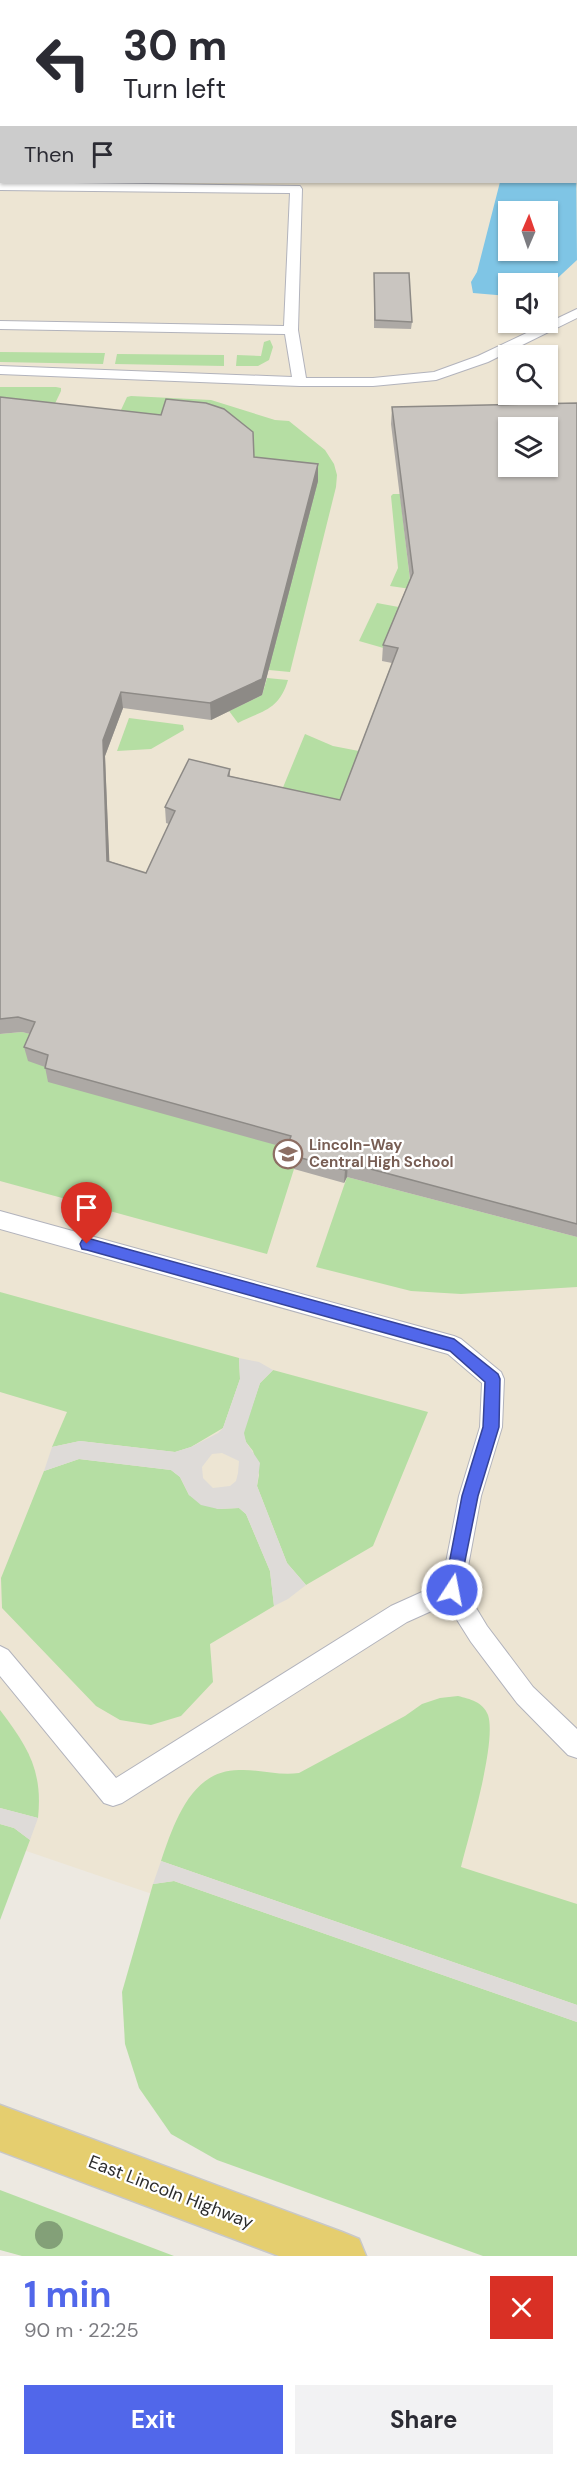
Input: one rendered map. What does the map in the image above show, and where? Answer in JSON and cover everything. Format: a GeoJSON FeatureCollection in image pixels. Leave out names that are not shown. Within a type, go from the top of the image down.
{"type":"FeatureCollection","features":[{"type":"Feature","properties":{"kind":"main road","name":"East Lincoln Highway"},"geometry":{"type":"LineString","coordinates":[[0,2128],[342,2256]]}},
{"type":"Feature","properties":{"kind":"lane"},"geometry":{"type":"LineString","coordinates":[[0,186],[296,189],[291,330],[300,382]]}},
{"type":"Feature","properties":{"kind":"lane"},"geometry":{"type":"LineString","coordinates":[[0,370],[300,382],[373,382],[436,376],[483,359],[577,313]]}},
{"type":"Feature","properties":{"kind":"lane"},"geometry":{"type":"LineString","coordinates":[[0,325],[291,330]]}},
{"type":"Feature","properties":{"kind":"lane"},"geometry":{"type":"LineString","coordinates":[[0,1220],[454,1346],[492,1379],[491,1427],[470,1496],[452,1590],[479,1634],[525,1695],[577,1746]]}},
{"type":"Feature","properties":{"kind":"lane"},"geometry":{"type":"LineString","coordinates":[[0,1658],[113,1794],[399,1614],[452,1590]]}},
{"type":"Feature","properties":{"kind":"shaded area","name":"Lincoln-Way Central High School"},"geometry":{"type":"Polygon","coordinates":[[[0,183],[577,183],[577,2039],[0,1842],[0,183]]]}},
{"type":"Feature","properties":{"kind":"shaded area"},"geometry":{"type":"Polygon","coordinates":[[[239,1358],[259,1362],[273,1370],[260,1383],[244,1433],[246,1442],[260,1463],[257,1486],[287,1563],[306,1585],[288,1599],[274,1606],[270,1571],[246,1514],[239,1508],[218,1509],[201,1505],[189,1495],[180,1477],[171,1470],[79,1459],[44,1471],[52,1447],[80,1441],[175,1452],[191,1447],[223,1428],[240,1379],[239,1358]],[[222,1453],[212,1454],[202,1467],[203,1478],[213,1488],[230,1486],[236,1481],[239,1461],[222,1453]]]}},
{"type":"Feature","properties":{"kind":"shaded area"},"geometry":{"type":"Polygon","coordinates":[[[0,1808],[38,1818],[30,1840],[14,1828],[0,1824],[0,1808]]]}},
{"type":"Feature","properties":{"kind":"shaded area"},"geometry":{"type":"Polygon","coordinates":[[[161,1861],[577,2005],[577,2022],[174,1881],[153,1884],[161,1861]]]}},
{"type":"Feature","properties":{"kind":"green space"},"geometry":{"type":"Polygon","coordinates":[[[270,340],[273,347],[269,360],[258,366],[236,366],[237,355],[261,356],[264,342],[270,340]]]}},
{"type":"Feature","properties":{"kind":"green space"},"geometry":{"type":"Polygon","coordinates":[[[0,352],[105,353],[103,364],[0,362],[0,352]]]}},
{"type":"Feature","properties":{"kind":"green space"},"geometry":{"type":"Polygon","coordinates":[[[117,354],[224,355],[224,366],[115,364],[117,354]]]}},
{"type":"Feature","properties":{"kind":"green space"},"geometry":{"type":"Polygon","coordinates":[[[0,387],[56,387],[61,388],[61,391],[50,414],[0,414],[0,387]]]}},
{"type":"Feature","properties":{"kind":"green space"},"geometry":{"type":"Polygon","coordinates":[[[127,397],[211,400],[275,420],[289,421],[325,450],[334,464],[337,475],[336,487],[290,672],[269,670],[121,410],[127,397]]]}},
{"type":"Feature","properties":{"kind":"green space"},"geometry":{"type":"Polygon","coordinates":[[[400,494],[411,589],[390,586],[398,568],[391,496],[400,494]]]}},
{"type":"Feature","properties":{"kind":"green space"},"geometry":{"type":"Polygon","coordinates":[[[377,603],[404,608],[387,649],[359,641],[377,603]]]}},
{"type":"Feature","properties":{"kind":"green space"},"geometry":{"type":"Polygon","coordinates":[[[267,678],[288,680],[280,698],[263,712],[238,723],[229,711],[262,695],[267,678]]]}},
{"type":"Feature","properties":{"kind":"green space"},"geometry":{"type":"Polygon","coordinates":[[[129,718],[183,725],[184,730],[151,749],[117,751],[129,718]]]}},
{"type":"Feature","properties":{"kind":"green space"},"geometry":{"type":"Polygon","coordinates":[[[305,734],[333,746],[364,752],[340,816],[277,802],[305,734]]]}},
{"type":"Feature","properties":{"kind":"green space"},"geometry":{"type":"Polygon","coordinates":[[[22,1032],[39,1036],[291,1149],[296,1163],[267,1254],[0,1181],[0,1034],[22,1032]]]}},
{"type":"Feature","properties":{"kind":"green space"},"geometry":{"type":"Polygon","coordinates":[[[347,1177],[577,1237],[577,1287],[461,1294],[411,1291],[316,1267],[347,1177]]]}},
{"type":"Feature","properties":{"kind":"green space"},"geometry":{"type":"Polygon","coordinates":[[[0,1292],[239,1358],[240,1379],[223,1428],[191,1447],[175,1452],[80,1441],[52,1447],[67,1412],[0,1392],[0,1292]]]}},
{"type":"Feature","properties":{"kind":"green space"},"geometry":{"type":"Polygon","coordinates":[[[273,1370],[428,1412],[373,1546],[306,1585],[287,1563],[257,1486],[259,1475],[253,1451],[243,1433],[260,1383],[273,1370]]]}},
{"type":"Feature","properties":{"kind":"green space"},"geometry":{"type":"Polygon","coordinates":[[[79,1459],[171,1470],[180,1477],[189,1495],[218,1509],[239,1508],[246,1514],[270,1571],[274,1606],[210,1644],[213,1682],[181,1716],[151,1725],[120,1720],[96,1706],[2,1608],[1,1578],[44,1471],[79,1459]]]}},
{"type":"Feature","properties":{"kind":"green space"},"geometry":{"type":"Polygon","coordinates":[[[458,1696],[483,1707],[488,1715],[490,1728],[486,1767],[461,1867],[577,1904],[577,2005],[161,1861],[172,1831],[187,1801],[208,1779],[222,1772],[239,1770],[299,1773],[405,1716],[422,1704],[440,1698],[458,1696]]]}},
{"type":"Feature","properties":{"kind":"green space"},"geometry":{"type":"Polygon","coordinates":[[[0,1710],[26,1748],[36,1773],[38,1818],[0,1808],[0,1710]]]}},
{"type":"Feature","properties":{"kind":"green space"},"geometry":{"type":"Polygon","coordinates":[[[0,1824],[14,1828],[30,1840],[0,1920],[0,1824]]]}},
{"type":"Feature","properties":{"kind":"green space"},"geometry":{"type":"Polygon","coordinates":[[[174,1881],[577,2022],[577,2256],[483,2256],[217,2160],[171,2134],[139,2088],[125,2044],[122,1992],[153,1884],[174,1881]]]}},
{"type":"Feature","properties":{"kind":"green space"},"geometry":{"type":"Polygon","coordinates":[[[0,2190],[174,2256],[22,2256],[0,2250],[0,2190]]]}},
{"type":"Feature","properties":{"kind":"water"},"geometry":{"type":"Polygon","coordinates":[[[500,183],[576,183],[577,260],[558,278],[558,273],[498,273],[498,295],[473,293],[471,282],[477,272],[500,183]]]}},
{"type":"Feature","properties":{"kind":"building"},"geometry":{"type":"Polygon","coordinates":[[[374,273],[409,273],[412,322],[375,320],[374,273]]]}},
{"type":"Feature","properties":{"kind":"building","name":"Lincoln-Way Central High School"},"geometry":{"type":"Polygon","coordinates":[[[0,397],[161,415],[166,399],[206,403],[224,409],[253,432],[254,457],[318,464],[262,679],[210,703],[121,692],[103,740],[107,861],[146,873],[175,811],[165,807],[189,759],[230,769],[228,776],[340,800],[398,648],[383,645],[413,573],[392,407],[577,403],[577,1224],[348,1163],[345,1170],[294,1156],[296,1150],[287,1147],[291,1136],[45,1068],[48,1055],[24,1047],[35,1022],[18,1017],[0,1019],[0,397]]]}},
{"type":"Feature","properties":{"kind":"place","name":"Lincoln-Way Central High School"},"geometry":{"type":"Point","coordinates":[288,1154]}},
{"type":"Feature","properties":{"kind":"route"},"geometry":{"type":"LineString","coordinates":[[87,1244],[454,1346],[492,1379],[491,1427],[470,1496],[452,1590]]}}]}
